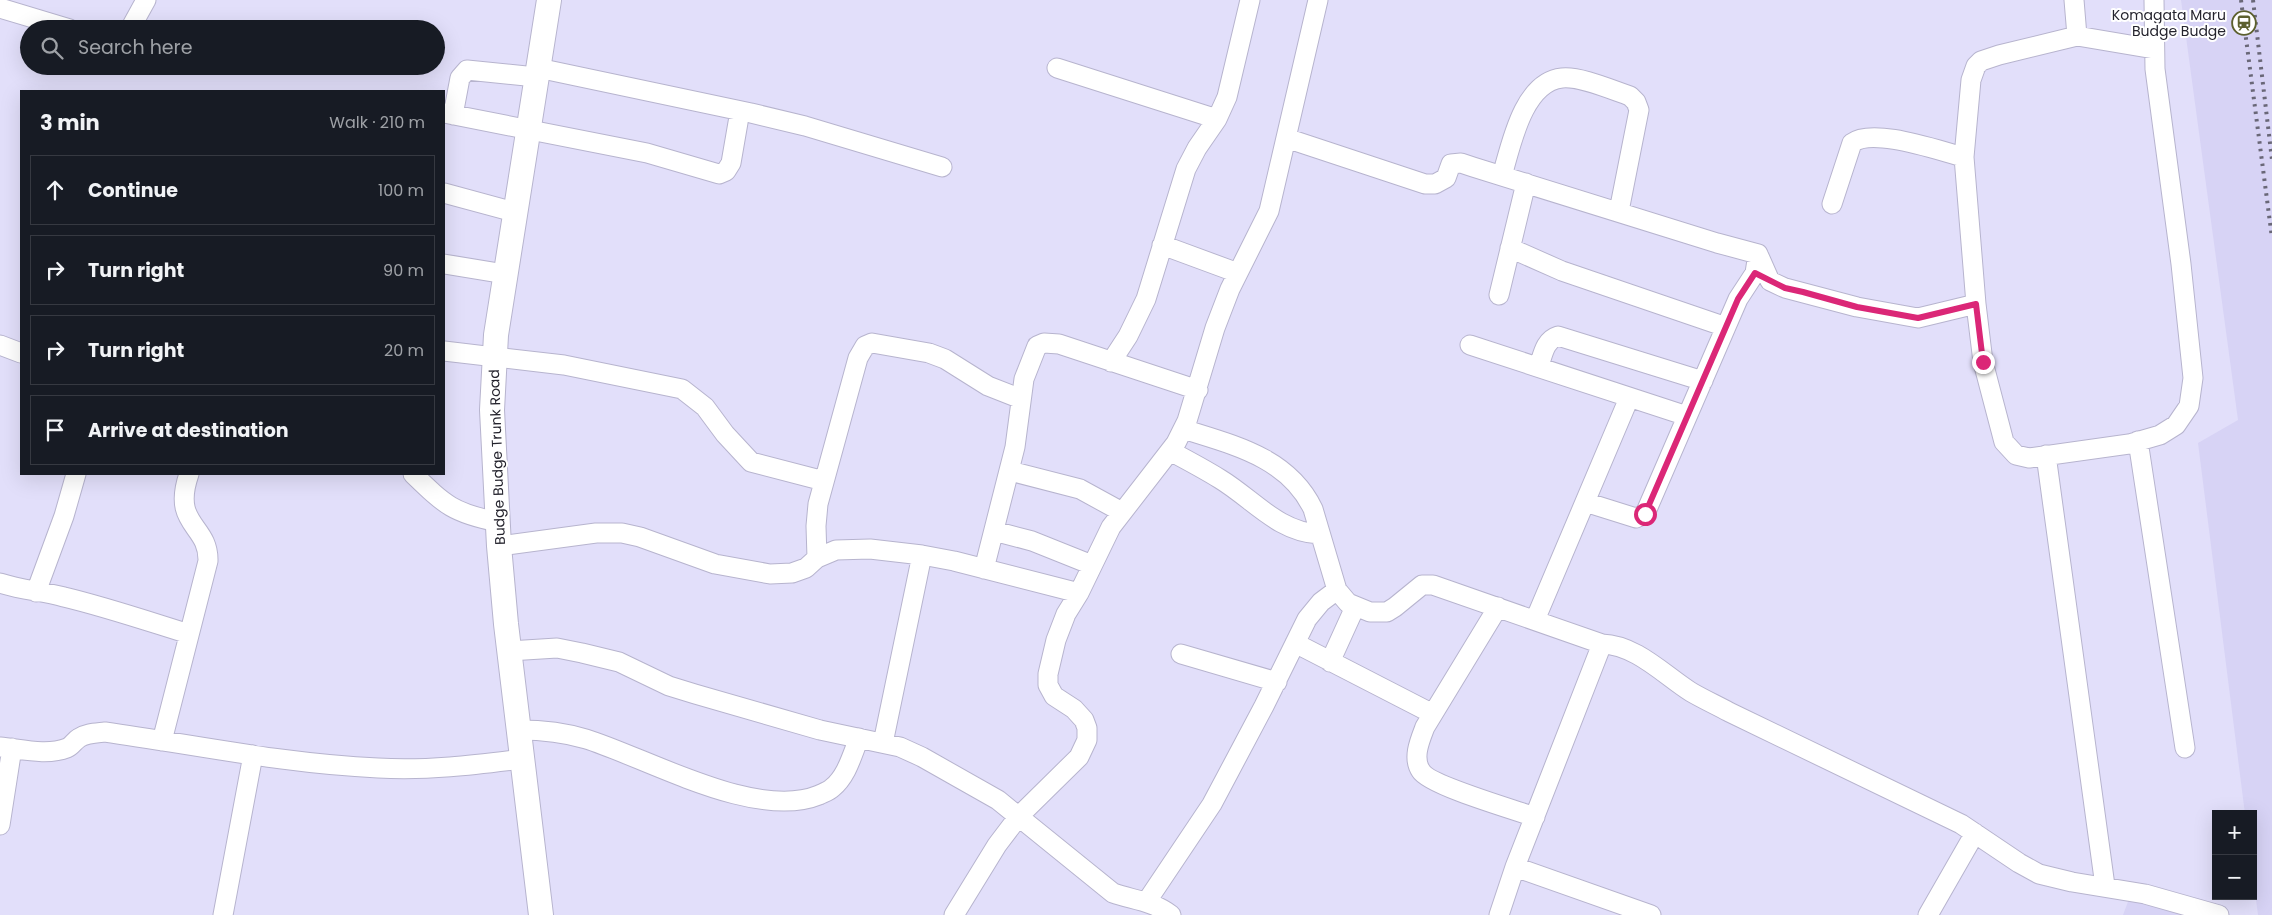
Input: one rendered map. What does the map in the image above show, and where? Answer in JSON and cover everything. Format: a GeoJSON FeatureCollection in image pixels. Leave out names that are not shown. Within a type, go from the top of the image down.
{"type":"FeatureCollection","features":[{"type":"Feature","properties":{"kind":"main road","name":"Budge Budge Trunk Road"},"geometry":{"type":"LineString","coordinates":[[541,915],[509,652],[499,546],[492,410],[494,358],[505,274],[549,0]]}},
{"type":"Feature","properties":{"kind":"street"},"geometry":{"type":"LineString","coordinates":[[135,20],[146,0]]}},
{"type":"Feature","properties":{"kind":"street"},"geometry":{"type":"LineString","coordinates":[[1111,362],[1128,336],[1146,299],[1186,170],[1197,148],[1217,119],[1227,97],[1250,0]]}},
{"type":"Feature","properties":{"kind":"street"},"geometry":{"type":"LineString","coordinates":[[954,915],[997,845],[1019,816],[1079,757],[1087,740],[1087,728],[1084,720],[1074,709],[1054,696],[1048,685],[1048,674],[1056,640],[1066,614],[1079,593],[1111,527],[1170,451],[1183,429],[1198,390],[1215,328],[1238,273],[1269,211],[1318,0]]}},
{"type":"Feature","properties":{"kind":"street"},"geometry":{"type":"LineString","coordinates":[[2074,0],[2077,36]]}},
{"type":"Feature","properties":{"kind":"street"},"geometry":{"type":"LineString","coordinates":[[2154,0],[2154,49],[2193,378],[2189,406],[2176,425],[2160,435],[2138,441],[2029,458],[2016,455],[2004,442],[1983,362],[1976,304],[1964,157],[1970,90],[1976,66],[1981,61],[1999,55],[2077,36],[2154,49]]}},
{"type":"Feature","properties":{"kind":"street"},"geometry":{"type":"LineString","coordinates":[[0,8],[40,20]]}},
{"type":"Feature","properties":{"kind":"street"},"geometry":{"type":"LineString","coordinates":[[1056,68],[1217,119]]}},
{"type":"Feature","properties":{"kind":"street"},"geometry":{"type":"LineString","coordinates":[[740,111],[731,162],[726,171],[719,174],[648,153],[448,114],[460,78],[467,70],[537,72],[740,111],[805,126],[942,167]]}},
{"type":"Feature","properties":{"kind":"street"},"geometry":{"type":"LineString","coordinates":[[1502,176],[1521,116],[1538,90],[1562,78],[1630,96],[1636,102],[1639,110],[1619,211]]}},
{"type":"Feature","properties":{"kind":"street"},"geometry":{"type":"LineString","coordinates":[[1832,204],[1852,143],[1858,138],[1884,137],[1964,157]]}},
{"type":"Feature","properties":{"kind":"street"},"geometry":{"type":"LineString","coordinates":[[1286,138],[1425,184],[1435,184],[1446,178],[1451,164],[1461,164],[1758,254],[1763,277]]}},
{"type":"Feature","properties":{"kind":"street"},"geometry":{"type":"LineString","coordinates":[[1499,295],[1526,183]]}},
{"type":"Feature","properties":{"kind":"street"},"geometry":{"type":"LineString","coordinates":[[445,193],[514,212]]}},
{"type":"Feature","properties":{"kind":"street"},"geometry":{"type":"LineString","coordinates":[[1162,245],[1238,273]]}},
{"type":"Feature","properties":{"kind":"street"},"geometry":{"type":"LineString","coordinates":[[1510,248],[1562,271],[1726,327]]}},
{"type":"Feature","properties":{"kind":"street"},"geometry":{"type":"LineString","coordinates":[[445,264],[505,274]]}},
{"type":"Feature","properties":{"kind":"street"},"geometry":{"type":"LineString","coordinates":[[1763,277],[1785,288],[1857,307],[1918,318],[1976,304]]}},
{"type":"Feature","properties":{"kind":"street"},"geometry":{"type":"LineString","coordinates":[[1585,502],[1630,516],[1642,517],[1645,514],[1738,299],[1763,277]]}},
{"type":"Feature","properties":{"kind":"street"},"geometry":{"type":"LineString","coordinates":[[1539,366],[1547,343],[1552,338],[1558,336],[1703,381]]}},
{"type":"Feature","properties":{"kind":"street"},"geometry":{"type":"LineString","coordinates":[[817,558],[818,511],[824,481],[858,358],[865,346],[872,343],[929,353],[945,359],[988,386],[1021,399]]}},
{"type":"Feature","properties":{"kind":"street"},"geometry":{"type":"LineString","coordinates":[[984,569],[1010,471],[1021,399],[1029,362],[1037,346],[1044,343],[1059,344],[1198,390]]}},
{"type":"Feature","properties":{"kind":"street"},"geometry":{"type":"LineString","coordinates":[[0,345],[20,353]]}},
{"type":"Feature","properties":{"kind":"street"},"geometry":{"type":"LineString","coordinates":[[1470,345],[1687,416]]}},
{"type":"Feature","properties":{"kind":"street"},"geometry":{"type":"LineString","coordinates":[[445,351],[564,365],[682,389],[705,407],[725,434],[751,462],[824,481]]}},
{"type":"Feature","properties":{"kind":"street"},"geometry":{"type":"LineString","coordinates":[[1535,620],[1629,398]]}},
{"type":"Feature","properties":{"kind":"street"},"geometry":{"type":"LineString","coordinates":[[1183,429],[1259,455],[1278,467],[1309,500],[1337,590],[1355,607],[1378,613],[1386,612],[1422,585],[1433,585],[1602,644],[1616,644],[1630,650],[1691,692],[1728,712],[1929,808],[1975,833],[2018,863],[2039,874],[2072,882],[2146,894],[2219,915]]}},
{"type":"Feature","properties":{"kind":"street"},"geometry":{"type":"LineString","coordinates":[[2138,441],[2185,748]]}},
{"type":"Feature","properties":{"kind":"street"},"geometry":{"type":"LineString","coordinates":[[1170,451],[1221,479],[1280,523],[1296,531],[1319,534]]}},
{"type":"Feature","properties":{"kind":"street"},"geometry":{"type":"LineString","coordinates":[[2046,455],[2105,886]]}},
{"type":"Feature","properties":{"kind":"street"},"geometry":{"type":"LineString","coordinates":[[1010,471],[1073,487],[1122,512]]}},
{"type":"Feature","properties":{"kind":"street"},"geometry":{"type":"LineString","coordinates":[[36,592],[76,475]]}},
{"type":"Feature","properties":{"kind":"street"},"geometry":{"type":"LineString","coordinates":[[162,741],[208,561],[208,550],[205,542],[188,520],[183,506],[184,489],[189,475]]}},
{"type":"Feature","properties":{"kind":"street"},"geometry":{"type":"LineString","coordinates":[[414,475],[441,502],[457,511],[472,517],[498,522]]}},
{"type":"Feature","properties":{"kind":"street"},"geometry":{"type":"LineString","coordinates":[[994,531],[1032,541],[1092,565]]}},
{"type":"Feature","properties":{"kind":"street"},"geometry":{"type":"LineString","coordinates":[[499,546],[596,533],[622,533],[640,537],[715,564],[770,574],[792,573],[806,568],[817,558],[836,550],[870,549],[922,554],[1079,593]]}},
{"type":"Feature","properties":{"kind":"street"},"geometry":{"type":"LineString","coordinates":[[883,743],[922,554]]}},
{"type":"Feature","properties":{"kind":"street"},"geometry":{"type":"LineString","coordinates":[[0,583],[93,604],[189,634]]}},
{"type":"Feature","properties":{"kind":"street"},"geometry":{"type":"LineString","coordinates":[[1147,901],[1212,804],[1313,610],[1337,590]]}},
{"type":"Feature","properties":{"kind":"street"},"geometry":{"type":"LineString","coordinates":[[1330,662],[1355,607]]}},
{"type":"Feature","properties":{"kind":"street"},"geometry":{"type":"LineString","coordinates":[[1498,607],[1425,727],[1418,745],[1417,759],[1420,770],[1424,775],[1440,784],[1535,817]]}},
{"type":"Feature","properties":{"kind":"street"},"geometry":{"type":"LineString","coordinates":[[1295,643],[1433,714]]}},
{"type":"Feature","properties":{"kind":"street"},"geometry":{"type":"LineString","coordinates":[[1499,915],[1515,867],[1602,644]]}},
{"type":"Feature","properties":{"kind":"street"},"geometry":{"type":"LineString","coordinates":[[509,652],[557,648],[619,662],[669,686],[820,730],[883,743],[922,757],[988,793],[1019,816],[1112,893],[1127,898],[1147,901],[1171,915]]}},
{"type":"Feature","properties":{"kind":"street"},"geometry":{"type":"LineString","coordinates":[[1181,654],[1277,682]]}},
{"type":"Feature","properties":{"kind":"street"},"geometry":{"type":"LineString","coordinates":[[518,730],[557,732],[585,739],[617,750],[679,777],[751,797],[777,802],[810,798],[832,789],[844,773],[859,738]]}},
{"type":"Feature","properties":{"kind":"street"},"geometry":{"type":"LineString","coordinates":[[0,825],[6,747],[40,751],[60,750],[69,747],[79,738],[91,733],[105,732],[303,762],[378,768],[430,768],[522,759]]}},
{"type":"Feature","properties":{"kind":"street"},"geometry":{"type":"LineString","coordinates":[[222,915],[253,755]]}},
{"type":"Feature","properties":{"kind":"street"},"geometry":{"type":"LineString","coordinates":[[1928,915],[1975,833]]}},
{"type":"Feature","properties":{"kind":"street"},"geometry":{"type":"LineString","coordinates":[[1515,867],[1651,915]]}},
{"type":"Feature","properties":{"kind":"shaded area"},"geometry":{"type":"Polygon","coordinates":[[[2181,0],[2272,0],[2272,915],[2258,915],[2256,900],[2257,810],[2244,810],[2198,443],[2238,420],[2181,0]]]}},
{"type":"Feature","properties":{"kind":"shaded area"},"geometry":{"type":"Polygon","coordinates":[[[2129,899],[2187,915],[2123,915],[2129,899]]]}},
{"type":"Feature","properties":{"kind":"railway"},"geometry":{"type":"LineString","coordinates":[[2241,0],[2272,238]]}},
{"type":"Feature","properties":{"kind":"railway"},"geometry":{"type":"LineString","coordinates":[[2253,0],[2272,160]]}},
{"type":"Feature","properties":{"kind":"place","name":"Komagata Maru Budge Budge"},"geometry":{"type":"Point","coordinates":[2244,23]}},
{"type":"Feature","properties":{"kind":"route"},"geometry":{"type":"LineString","coordinates":[[1645,514],[1738,299],[1755,273],[1785,288],[1857,307],[1918,318],[1976,304],[1983,362]]}}]}
